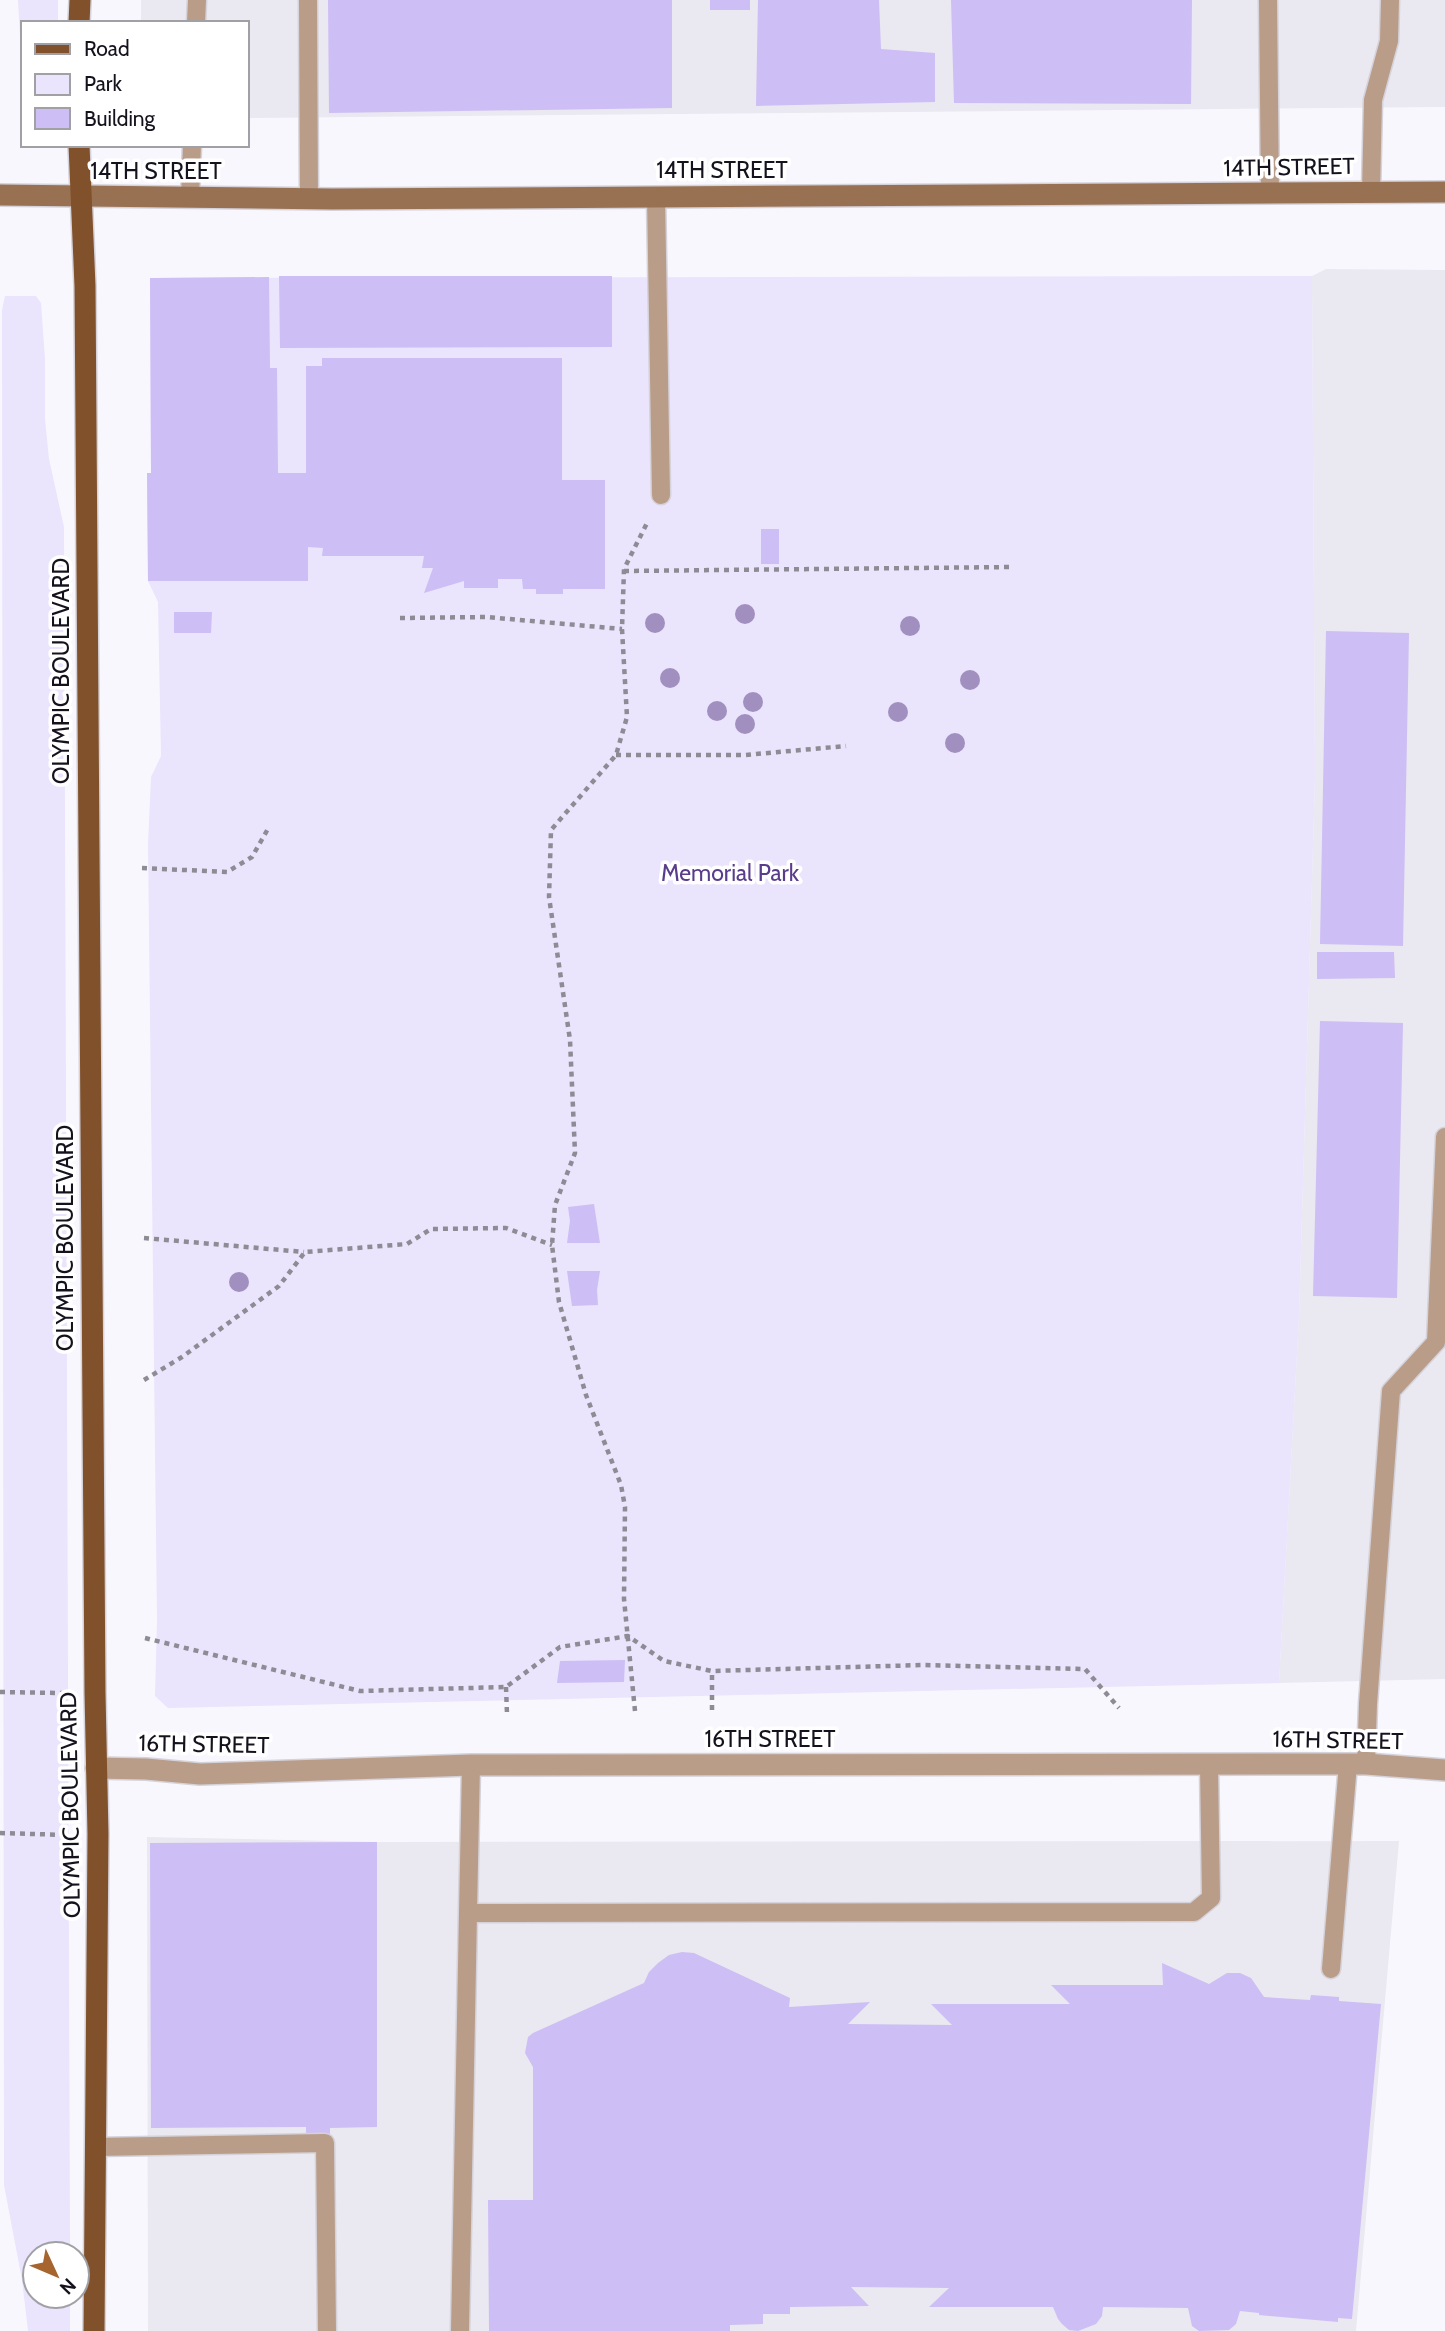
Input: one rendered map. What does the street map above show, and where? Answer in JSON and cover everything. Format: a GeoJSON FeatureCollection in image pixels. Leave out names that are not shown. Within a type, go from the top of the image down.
{"type":"FeatureCollection","features":[{"type":"Feature","properties":{"kind":"main road"},"geometry":{"type":"LineString","coordinates":[[79,0],[79,21]]}},
{"type":"Feature","properties":{"kind":"main road","name":"OLYMPIC BOULEVARD"},"geometry":{"type":"LineString","coordinates":[[79,147],[85,286],[96,1768],[99,1833],[94,2331]]}},
{"type":"Feature","properties":{"kind":"street","name":"14TH STREET"},"geometry":{"type":"LineString","coordinates":[[0,195],[309,198],[1445,192]]}},
{"type":"Feature","properties":{"kind":"street","name":"16TH STREET"},"geometry":{"type":"LineString","coordinates":[[96,1768],[200,1774],[471,1765],[1357,1764],[1445,1770]]}},
{"type":"Feature","properties":{"kind":"lane"},"geometry":{"type":"LineString","coordinates":[[196,21],[197,0]]}},
{"type":"Feature","properties":{"kind":"lane"},"geometry":{"type":"LineString","coordinates":[[308,0],[309,198]]}},
{"type":"Feature","properties":{"kind":"lane"},"geometry":{"type":"LineString","coordinates":[[1268,0],[1270,194]]}},
{"type":"Feature","properties":{"kind":"lane"},"geometry":{"type":"LineString","coordinates":[[1371,192],[1373,100],[1389,41],[1390,0]]}},
{"type":"Feature","properties":{"kind":"lane"},"geometry":{"type":"LineString","coordinates":[[190,198],[192,147]]}},
{"type":"Feature","properties":{"kind":"lane"},"geometry":{"type":"LineString","coordinates":[[656,196],[661,495]]}},
{"type":"Feature","properties":{"kind":"lane"},"geometry":{"type":"LineString","coordinates":[[1331,1969],[1357,1764],[1368,1704],[1391,1391],[1436,1342],[1445,1138]]}},
{"type":"Feature","properties":{"kind":"lane"},"geometry":{"type":"LineString","coordinates":[[460,2331],[471,1765]]}},
{"type":"Feature","properties":{"kind":"lane"},"geometry":{"type":"LineString","coordinates":[[468,1913],[1195,1912],[1211,1898],[1209,1765]]}},
{"type":"Feature","properties":{"kind":"lane"},"geometry":{"type":"LineString","coordinates":[[95,2147],[325,2143],[327,2331]]}},
{"type":"Feature","properties":{"kind":"path"},"geometry":{"type":"LineString","coordinates":[[635,1711],[624,1599],[625,1507],[621,1485],[586,1395],[559,1302],[551,1245],[555,1205],[575,1153],[570,1040],[549,897],[551,830],[616,755],[627,717],[622,629],[624,571],[661,495]]}},
{"type":"Feature","properties":{"kind":"path"},"geometry":{"type":"LineString","coordinates":[[624,571],[1012,567]]}},
{"type":"Feature","properties":{"kind":"path"},"geometry":{"type":"LineString","coordinates":[[400,618],[486,617],[622,629]]}},
{"type":"Feature","properties":{"kind":"path"},"geometry":{"type":"LineString","coordinates":[[616,755],[745,755],[846,746]]}},
{"type":"Feature","properties":{"kind":"path"},"geometry":{"type":"LineString","coordinates":[[142,867],[227,873],[252,857],[269,827]]}},
{"type":"Feature","properties":{"kind":"path"},"geometry":{"type":"LineString","coordinates":[[144,1238],[305,1252],[407,1244],[431,1228],[506,1228],[551,1245]]}},
{"type":"Feature","properties":{"kind":"path"},"geometry":{"type":"LineString","coordinates":[[144,1380],[182,1357],[279,1286],[305,1252]]}},
{"type":"Feature","properties":{"kind":"path"},"geometry":{"type":"LineString","coordinates":[[145,1638],[353,1690],[506,1687],[560,1647],[628,1636],[664,1661],[712,1671],[923,1664],[1085,1669],[1119,1708]]}},
{"type":"Feature","properties":{"kind":"path"},"geometry":{"type":"LineString","coordinates":[[712,1671],[712,1710]]}},
{"type":"Feature","properties":{"kind":"path"},"geometry":{"type":"LineString","coordinates":[[506,1687],[507,1714]]}},
{"type":"Feature","properties":{"kind":"path"},"geometry":{"type":"LineString","coordinates":[[0,1692],[69,1693]]}},
{"type":"Feature","properties":{"kind":"path"},"geometry":{"type":"LineString","coordinates":[[0,1833],[71,1835]]}},
{"type":"Feature","properties":{"kind":"shaded area"},"geometry":{"type":"Polygon","coordinates":[[[141,0],[1445,0],[1445,107],[248,118],[248,21],[141,21],[141,0]]]}},
{"type":"Feature","properties":{"kind":"shaded area"},"geometry":{"type":"Polygon","coordinates":[[[1326,269],[1445,270],[1445,1679],[1279,1683],[1299,1316],[1315,778],[1312,276],[1326,269]]]}},
{"type":"Feature","properties":{"kind":"shaded area"},"geometry":{"type":"Polygon","coordinates":[[[147,1837],[377,1842],[1399,1841],[1356,2331],[148,2331],[147,1837]]]}},
{"type":"Feature","properties":{"kind":"green space"},"geometry":{"type":"Polygon","coordinates":[[[18,0],[58,0],[58,21],[21,21],[21,54],[18,0]]]}},
{"type":"Feature","properties":{"kind":"green space","name":"Memorial Park"},"geometry":{"type":"Polygon","coordinates":[[[1312,276],[1315,778],[1299,1316],[1279,1683],[168,1708],[155,1696],[157,1621],[148,844],[151,777],[161,756],[158,602],[148,581],[147,473],[151,473],[150,278],[1312,276]]]}},
{"type":"Feature","properties":{"kind":"green space"},"geometry":{"type":"Polygon","coordinates":[[[5,296],[36,296],[41,303],[49,459],[64,527],[70,2240],[21,2240],[21,2275],[4,2185],[2,310],[5,296]]]}},
{"type":"Feature","properties":{"kind":"green space"},"geometry":{"type":"Polygon","coordinates":[[[26,2310],[70,2310],[70,2331],[28,2331],[26,2310]]]}},
{"type":"Feature","properties":{"kind":"building"},"geometry":{"type":"Polygon","coordinates":[[[328,0],[672,0],[672,108],[329,113],[328,0]]]}},
{"type":"Feature","properties":{"kind":"building"},"geometry":{"type":"Polygon","coordinates":[[[710,0],[750,0],[750,10],[710,10],[710,0]]]}},
{"type":"Feature","properties":{"kind":"building"},"geometry":{"type":"Polygon","coordinates":[[[758,0],[879,0],[881,49],[935,53],[935,102],[756,106],[758,0]]]}},
{"type":"Feature","properties":{"kind":"building"},"geometry":{"type":"Polygon","coordinates":[[[951,0],[1192,0],[1191,104],[954,103],[951,0]]]}},
{"type":"Feature","properties":{"kind":"building"},"geometry":{"type":"Polygon","coordinates":[[[279,276],[612,276],[612,347],[280,348],[279,276]]]}},
{"type":"Feature","properties":{"kind":"building"},"geometry":{"type":"Polygon","coordinates":[[[269,277],[270,368],[277,368],[278,473],[306,473],[306,366],[322,366],[322,358],[562,358],[562,480],[605,480],[605,589],[563,589],[563,594],[536,594],[536,589],[523,589],[522,579],[498,579],[498,588],[464,588],[464,581],[424,593],[433,568],[422,568],[424,556],[322,556],[323,548],[308,547],[308,581],[148,581],[147,473],[151,473],[150,278],[269,277]]]}},
{"type":"Feature","properties":{"kind":"building"},"geometry":{"type":"Polygon","coordinates":[[[761,529],[779,529],[779,564],[761,564],[761,529]]]}},
{"type":"Feature","properties":{"kind":"building"},"geometry":{"type":"Polygon","coordinates":[[[174,612],[212,612],[211,633],[174,633],[174,612]]]}},
{"type":"Feature","properties":{"kind":"building"},"geometry":{"type":"Polygon","coordinates":[[[1326,631],[1409,633],[1403,946],[1320,944],[1326,631]]]}},
{"type":"Feature","properties":{"kind":"building"},"geometry":{"type":"Polygon","coordinates":[[[1317,952],[1394,952],[1395,978],[1317,979],[1317,952]]]}},
{"type":"Feature","properties":{"kind":"building"},"geometry":{"type":"Polygon","coordinates":[[[1320,1021],[1403,1023],[1397,1298],[1313,1296],[1320,1021]]]}},
{"type":"Feature","properties":{"kind":"building"},"geometry":{"type":"Polygon","coordinates":[[[594,1204],[600,1243],[567,1243],[570,1221],[568,1207],[594,1204]]]}},
{"type":"Feature","properties":{"kind":"building"},"geometry":{"type":"Polygon","coordinates":[[[567,1271],[600,1271],[598,1305],[572,1306],[567,1271]]]}},
{"type":"Feature","properties":{"kind":"building"},"geometry":{"type":"Polygon","coordinates":[[[625,1660],[624,1682],[557,1683],[560,1661],[625,1660]]]}},
{"type":"Feature","properties":{"kind":"building"},"geometry":{"type":"Polygon","coordinates":[[[377,1842],[377,2127],[330,2128],[330,2137],[306,2136],[306,2127],[151,2128],[150,1843],[377,1842]]]}},
{"type":"Feature","properties":{"kind":"building"},"geometry":{"type":"Polygon","coordinates":[[[694,1953],[790,1998],[789,2007],[870,2002],[848,2024],[952,2025],[931,2004],[1070,2004],[1051,1985],[1163,1985],[1162,1963],[1209,1984],[1227,1973],[1240,1973],[1251,1978],[1264,1997],[1310,2000],[1311,1995],[1339,1997],[1339,2001],[1381,2004],[1352,2319],[1338,2318],[1338,2322],[1240,2311],[1236,2324],[1229,2330],[1199,2331],[1192,2326],[1188,2308],[1103,2307],[1102,2316],[1096,2324],[1078,2331],[1069,2330],[1062,2324],[1053,2307],[929,2307],[949,2288],[851,2287],[869,2306],[790,2307],[790,2314],[763,2314],[763,2324],[730,2325],[730,2331],[489,2331],[488,2200],[533,2200],[533,2067],[525,2053],[528,2037],[644,1983],[649,1972],[658,1963],[669,1955],[694,1953]]]}}]}
